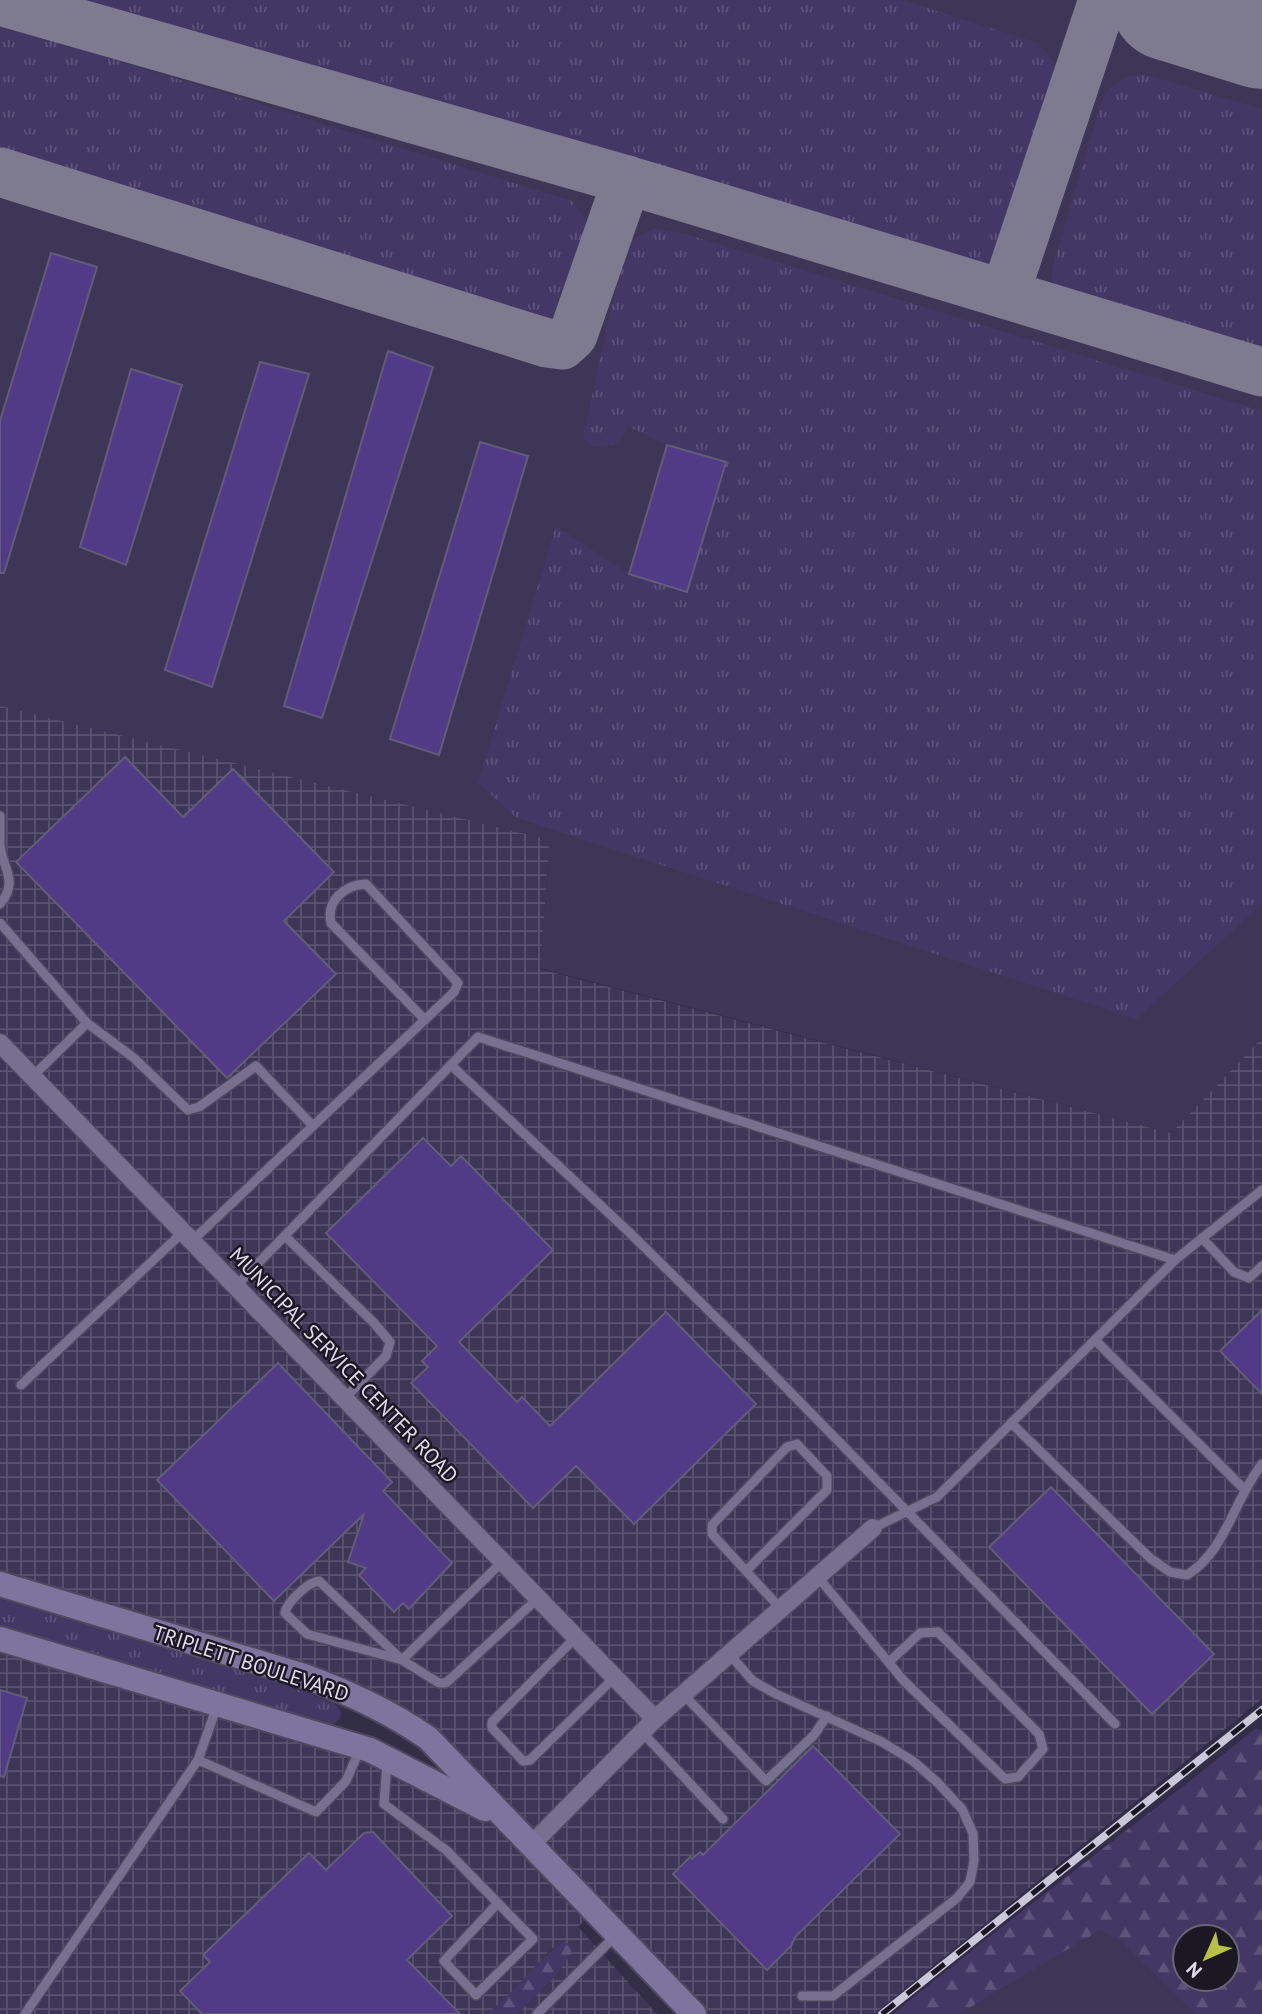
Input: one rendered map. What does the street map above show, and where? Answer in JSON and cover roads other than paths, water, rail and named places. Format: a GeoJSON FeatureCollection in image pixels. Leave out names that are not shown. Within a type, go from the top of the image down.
{"type":"FeatureCollection","features":[{"type":"Feature","properties":{"kind":"main road","name":"TRIPLETT BOULEVARD"},"geometry":{"type":"LineString","coordinates":[[0,1584],[344,1690],[399,1718],[428,1738],[694,2014]]}},
{"type":"Feature","properties":{"kind":"main road","name":"TRIPLETT BOULEVARD"},"geometry":{"type":"LineString","coordinates":[[0,1639],[361,1748],[388,1758],[504,1819]]}},
{"type":"Feature","properties":{"kind":"street","name":"MUNICIPAL SERVICE CENTER ROAD"},"geometry":{"type":"LineString","coordinates":[[0,1043],[655,1720]]}},
{"type":"Feature","properties":{"kind":"street"},"geometry":{"type":"LineString","coordinates":[[532,1844],[642,1732],[873,1528]]}},
{"type":"Feature","properties":{"kind":"lane"},"geometry":{"type":"LineString","coordinates":[[0,816],[0,843],[11,882],[7,895],[0,904]]}},
{"type":"Feature","properties":{"kind":"lane"},"geometry":{"type":"LineString","coordinates":[[21,1385],[313,1126],[425,1020],[454,992],[458,983],[366,884],[354,885],[334,901],[328,911],[331,923],[425,1020]]}},
{"type":"Feature","properties":{"kind":"lane"},"geometry":{"type":"LineString","coordinates":[[0,923],[87,1023],[134,1058],[188,1110],[198,1107],[256,1066],[313,1126]]}},
{"type":"Feature","properties":{"kind":"lane"},"geometry":{"type":"LineString","coordinates":[[32,1077],[87,1023]]}},
{"type":"Feature","properties":{"kind":"lane"},"geometry":{"type":"LineString","coordinates":[[236,1286],[478,1037],[1175,1260]]}},
{"type":"Feature","properties":{"kind":"lane"},"geometry":{"type":"LineString","coordinates":[[451,1065],[669,1271],[1115,1724]]}},
{"type":"Feature","properties":{"kind":"lane"},"geometry":{"type":"LineString","coordinates":[[873,1528],[937,1497],[1175,1260],[1262,1190]]}},
{"type":"Feature","properties":{"kind":"lane"},"geometry":{"type":"LineString","coordinates":[[285,1236],[390,1342],[386,1356],[345,1398]]}},
{"type":"Feature","properties":{"kind":"lane"},"geometry":{"type":"LineString","coordinates":[[1202,1238],[1234,1272],[1249,1278],[1262,1266]]}},
{"type":"Feature","properties":{"kind":"lane"},"geometry":{"type":"LineString","coordinates":[[1094,1340],[1245,1490]]}},
{"type":"Feature","properties":{"kind":"lane"},"geometry":{"type":"LineString","coordinates":[[1012,1423],[1150,1558],[1170,1572],[1187,1575],[1204,1565],[1262,1464]]}},
{"type":"Feature","properties":{"kind":"lane"},"geometry":{"type":"LineString","coordinates":[[746,1571],[827,1490],[827,1476],[797,1444],[787,1447],[712,1525],[712,1534],[746,1571],[781,1609]]}},
{"type":"Feature","properties":{"kind":"lane"},"geometry":{"type":"LineString","coordinates":[[402,1660],[502,1562]]}},
{"type":"Feature","properties":{"kind":"lane"},"geometry":{"type":"LineString","coordinates":[[818,1577],[889,1662],[1005,1779],[1018,1777],[1043,1749],[1039,1734],[938,1632],[920,1633],[889,1662]]}},
{"type":"Feature","properties":{"kind":"lane"},"geometry":{"type":"LineString","coordinates":[[402,1660],[307,1634],[285,1609],[311,1583],[319,1581],[402,1660],[439,1683],[452,1681],[537,1599]]}},
{"type":"Feature","properties":{"kind":"lane"},"geometry":{"type":"LineString","coordinates":[[575,1638],[492,1722],[492,1728],[523,1760],[530,1760],[614,1678]]}},
{"type":"Feature","properties":{"kind":"lane"},"geometry":{"type":"LineString","coordinates":[[730,1655],[753,1681],[883,1742],[913,1761],[962,1809],[973,1833],[974,1861],[970,1882],[957,1898],[887,1956],[833,1996],[802,1996]]}},
{"type":"Feature","properties":{"kind":"lane"},"geometry":{"type":"LineString","coordinates":[[684,1695],[766,1781],[814,1735],[827,1716]]}},
{"type":"Feature","properties":{"kind":"lane"},"geometry":{"type":"LineString","coordinates":[[25,2014],[198,1760],[218,1704]]}},
{"type":"Feature","properties":{"kind":"lane"},"geometry":{"type":"LineString","coordinates":[[642,1732],[723,1819]]}},
{"type":"Feature","properties":{"kind":"lane"},"geometry":{"type":"LineString","coordinates":[[198,1760],[316,1812],[346,1781],[361,1748]]}},
{"type":"Feature","properties":{"kind":"lane"},"geometry":{"type":"LineString","coordinates":[[388,1758],[384,1804],[446,1850],[498,1903],[533,1939],[476,1995],[444,1961],[498,1903]]}},
{"type":"Feature","properties":{"kind":"lane"},"geometry":{"type":"LineString","coordinates":[[537,2014],[617,1934]]}},
{"type":"Feature","properties":{"kind":"railway"},"geometry":{"type":"LineString","coordinates":[[882,2014],[1262,1710]]}}]}
